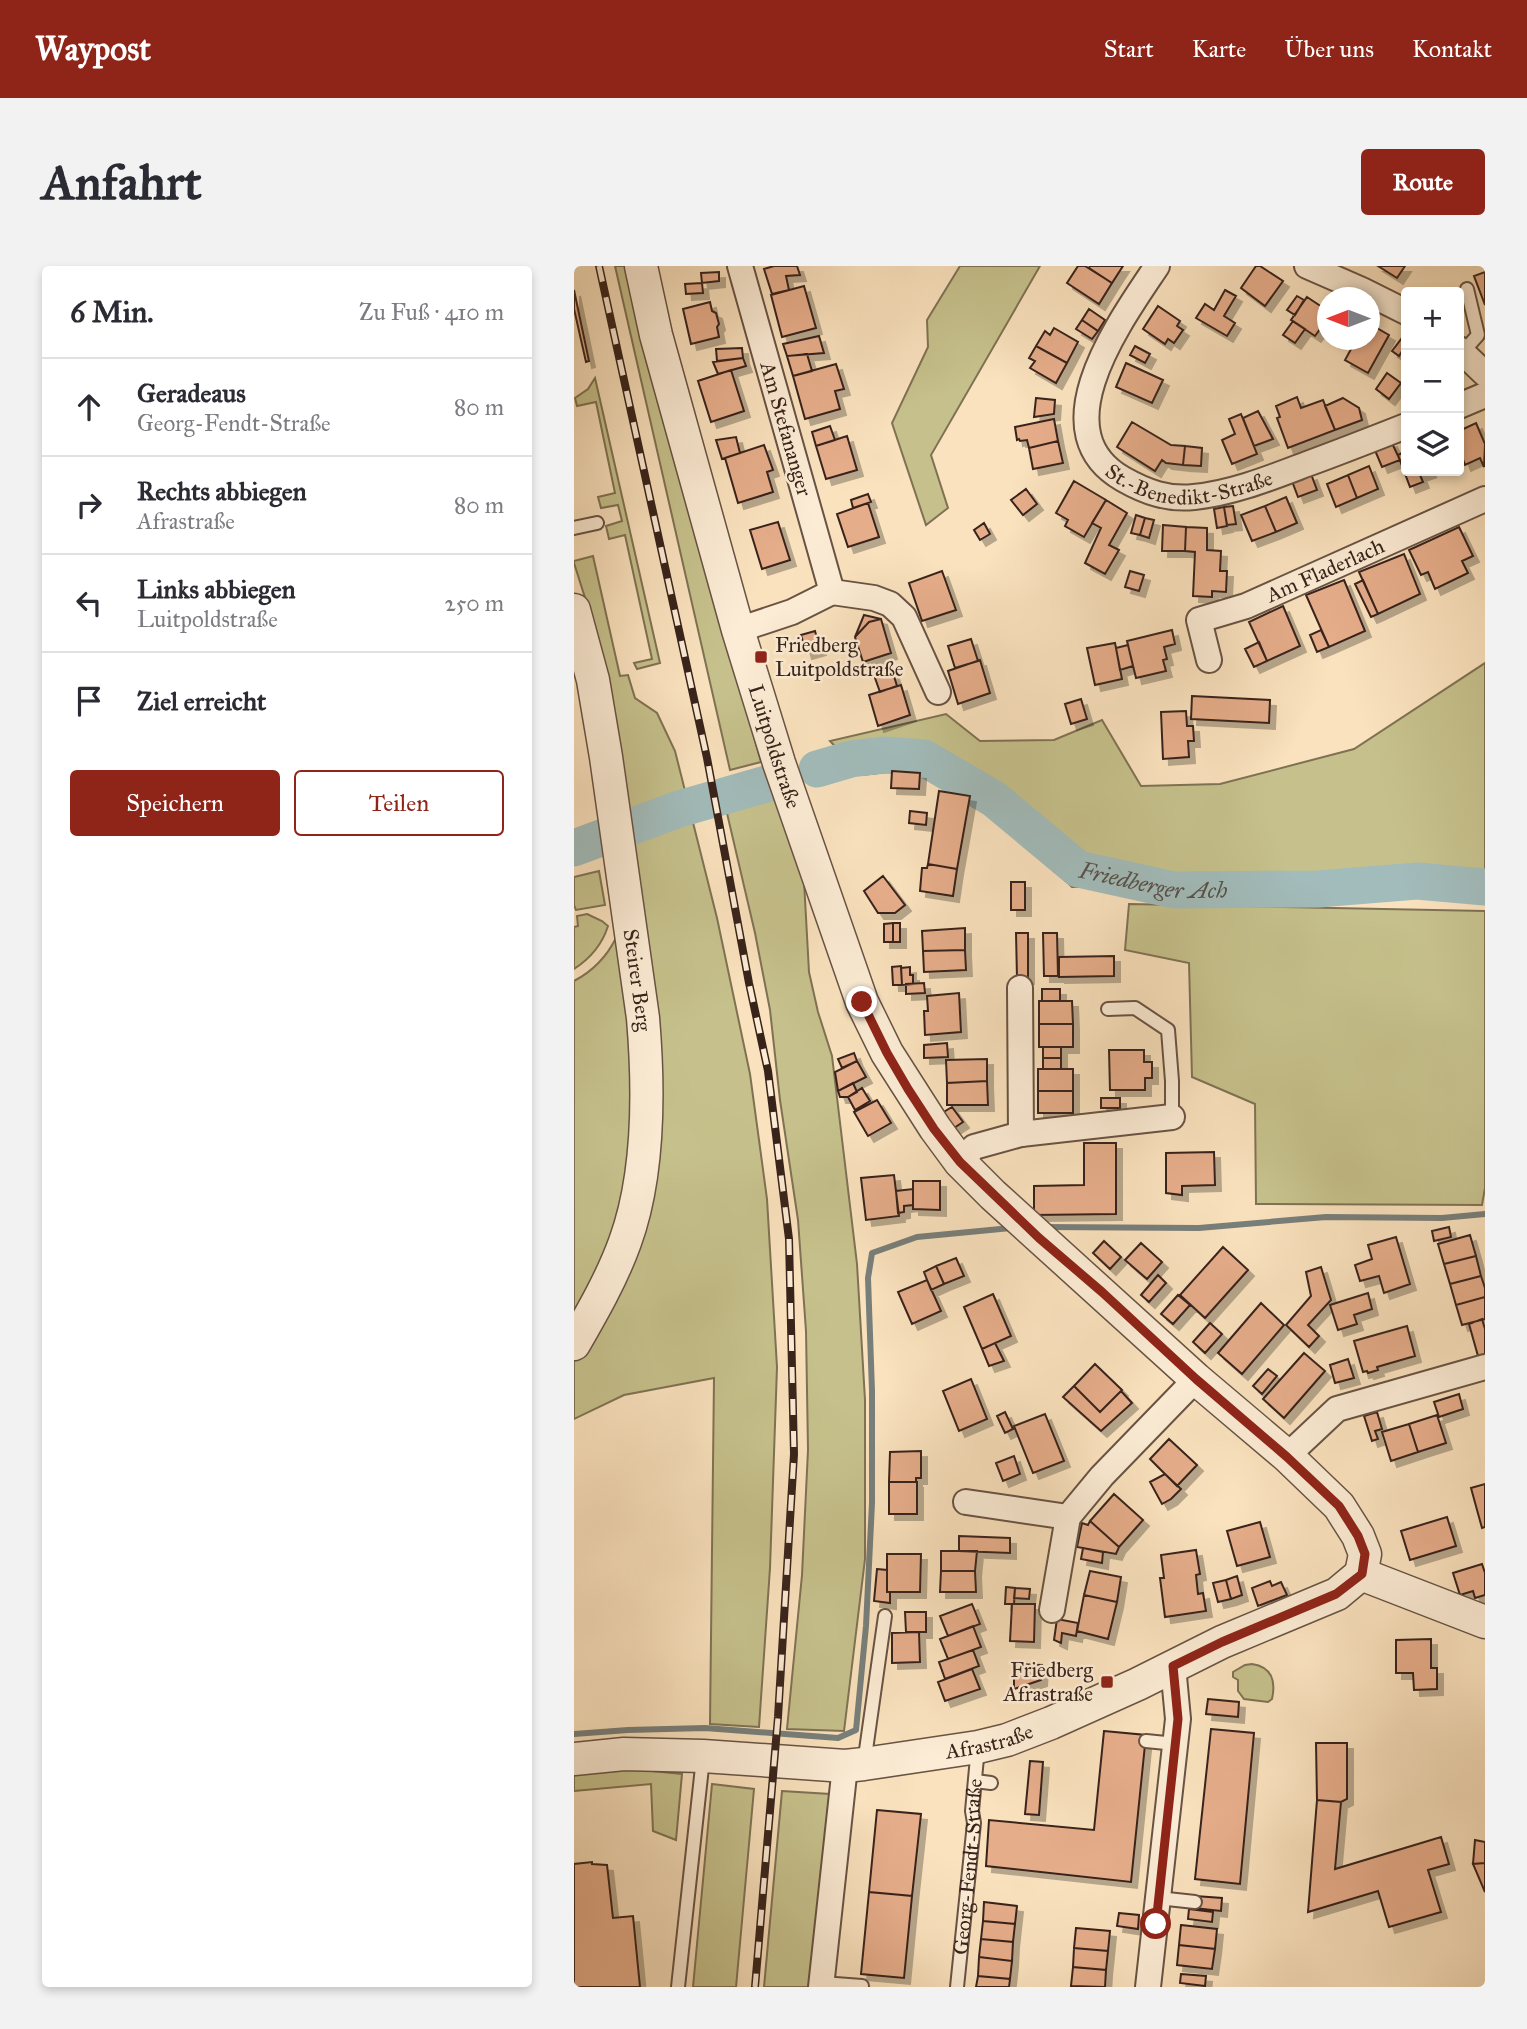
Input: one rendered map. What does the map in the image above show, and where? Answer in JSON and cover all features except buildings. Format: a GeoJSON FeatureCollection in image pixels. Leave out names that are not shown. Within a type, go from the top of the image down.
{"type":"FeatureCollection","features":[{"type":"Feature","properties":{"kind":"street","name":"Luitpoldstraße"},"geometry":{"type":"LineString","coordinates":[[641,266],[656,335],[738,630],[787,786],[863,1004],[887,1053],[934,1129],[960,1162],[1039,1238],[1339,1506],[1358,1536],[1365,1554],[1362,1574]]}},
{"type":"Feature","properties":{"kind":"street","name":"Am Stefananger"},"geometry":{"type":"LineString","coordinates":[[740,266],[832,592]]}},
{"type":"Feature","properties":{"kind":"street","name":"St.-Benedikt-Straße"},"geometry":{"type":"LineString","coordinates":[[1157,266],[1123,317],[1097,370],[1088,401],[1086,422],[1089,440],[1100,462],[1115,474],[1159,495],[1173,498],[1208,495],[1258,483],[1401,428]]}},
{"type":"Feature","properties":{"kind":"street"},"geometry":{"type":"LineString","coordinates":[[1307,266],[1401,309]]}},
{"type":"Feature","properties":{"kind":"street"},"geometry":{"type":"LineString","coordinates":[[1464,353],[1485,374]]}},
{"type":"Feature","properties":{"kind":"street"},"geometry":{"type":"LineString","coordinates":[[1464,404],[1485,395]]}},
{"type":"Feature","properties":{"kind":"street","name":"Am Fladerlach"},"geometry":{"type":"LineString","coordinates":[[1209,660],[1199,620],[1246,606],[1485,499]]}},
{"type":"Feature","properties":{"kind":"street"},"geometry":{"type":"LineString","coordinates":[[738,630],[792,612],[832,592],[873,598],[890,604],[904,617],[938,692]]}},
{"type":"Feature","properties":{"kind":"street","name":"Steirer Berg"},"geometry":{"type":"LineString","coordinates":[[574,610],[593,680],[606,757],[643,1018],[646,1058],[645,1139],[625,1242],[596,1306],[574,1343]]}},
{"type":"Feature","properties":{"kind":"street"},"geometry":{"type":"LineString","coordinates":[[1020,989],[1021,1134]]}},
{"type":"Feature","properties":{"kind":"street"},"geometry":{"type":"LineString","coordinates":[[960,1162],[974,1147],[1021,1134],[1172,1117]]}},
{"type":"Feature","properties":{"kind":"street"},"geometry":{"type":"LineString","coordinates":[[1287,1457],[1337,1409],[1485,1367]]}},
{"type":"Feature","properties":{"kind":"street"},"geometry":{"type":"LineString","coordinates":[[1052,1610],[1068,1517],[1102,1476],[1196,1379]]}},
{"type":"Feature","properties":{"kind":"street"},"geometry":{"type":"LineString","coordinates":[[966,1502],[1068,1517]]}},
{"type":"Feature","properties":{"kind":"street"},"geometry":{"type":"LineString","coordinates":[[1362,1574],[1485,1622]]}},
{"type":"Feature","properties":{"kind":"street","name":"Afrastraße"},"geometry":{"type":"LineString","coordinates":[[574,1759],[624,1754],[855,1765],[978,1747],[1007,1740],[1051,1723],[1222,1642],[1336,1594],[1362,1574]]}},
{"type":"Feature","properties":{"kind":"street"},"geometry":{"type":"LineString","coordinates":[[1148,1987],[1147,1923],[1158,1898],[1178,1719],[1173,1666]]}},
{"type":"Feature","properties":{"kind":"street"},"geometry":{"type":"LineString","coordinates":[[821,1985],[855,1765]]}},
{"type":"Feature","properties":{"kind":"lane"},"geometry":{"type":"LineString","coordinates":[[1464,347],[1478,335],[1468,289]]}},
{"type":"Feature","properties":{"kind":"lane"},"geometry":{"type":"LineString","coordinates":[[574,528],[597,523]]}},
{"type":"Feature","properties":{"kind":"lane"},"geometry":{"type":"LineString","coordinates":[[1108,1009],[1135,1008],[1168,1030],[1172,1117]]}},
{"type":"Feature","properties":{"kind":"lane"},"geometry":{"type":"LineString","coordinates":[[855,1765],[885,1616]]}},
{"type":"Feature","properties":{"kind":"lane"},"geometry":{"type":"LineString","coordinates":[[1146,1741],[1176,1744]]}},
{"type":"Feature","properties":{"kind":"lane","name":"Georg-Fendt-Straße"},"geometry":{"type":"LineString","coordinates":[[957,1987],[973,1836],[972,1811],[978,1747]]}},
{"type":"Feature","properties":{"kind":"lane"},"geometry":{"type":"LineString","coordinates":[[678,1987],[703,1756]]}},
{"type":"Feature","properties":{"kind":"lane"},"geometry":{"type":"LineString","coordinates":[[975,1781],[992,1783]]}},
{"type":"Feature","properties":{"kind":"lane"},"geometry":{"type":"LineString","coordinates":[[1158,1898],[1195,1902]]}},
{"type":"Feature","properties":{"kind":"lane"},"geometry":{"type":"LineString","coordinates":[[821,1985],[862,1986]]}},
{"type":"Feature","properties":{"kind":"shaded area"},"geometry":{"type":"Polygon","coordinates":[[[615,266],[629,266],[658,385],[761,762],[730,770],[615,266]]]}},
{"type":"Feature","properties":{"kind":"shaded area"},"geometry":{"type":"Polygon","coordinates":[[[960,266],[1040,266],[931,455],[948,508],[926,525],[892,423],[928,347],[927,320],[960,266]]]}},
{"type":"Feature","properties":{"kind":"shaded area"},"geometry":{"type":"Polygon","coordinates":[[[595,378],[660,663],[637,669],[634,663],[652,659],[625,535],[609,539],[606,526],[622,521],[618,505],[601,508],[598,497],[615,493],[596,402],[577,406],[575,398],[588,389],[595,378]]]}},
{"type":"Feature","properties":{"kind":"shaded area"},"geometry":{"type":"Polygon","coordinates":[[[593,556],[620,676],[628,675],[635,698],[657,713],[675,751],[717,918],[750,1074],[767,1199],[777,1367],[770,1568],[759,1727],[710,1724],[714,1378],[624,1395],[574,1419],[574,1360],[655,1158],[593,623],[574,563],[593,556]]]}},
{"type":"Feature","properties":{"kind":"shaded area"},"geometry":{"type":"Polygon","coordinates":[[[1485,663],[1485,877],[1468,875],[1072,887],[1007,823],[924,768],[862,775],[830,741],[946,714],[980,741],[1054,740],[1102,720],[1141,786],[1220,784],[1354,749],[1485,663]]]}},
{"type":"Feature","properties":{"kind":"shaded area"},"geometry":{"type":"Polygon","coordinates":[[[777,792],[804,881],[809,972],[832,1056],[857,1264],[865,1400],[865,1559],[844,1731],[787,1729],[802,1575],[808,1450],[806,1331],[798,1220],[770,1010],[726,809],[777,792]]]}},
{"type":"Feature","properties":{"kind":"shaded area"},"geometry":{"type":"Polygon","coordinates":[[[599,871],[605,905],[576,910],[574,877],[599,871]]]}},
{"type":"Feature","properties":{"kind":"shaded area"},"geometry":{"type":"Polygon","coordinates":[[[1129,904],[1485,911],[1485,1188],[1482,1205],[1256,1204],[1255,1104],[1192,1077],[1189,963],[1125,950],[1129,904]]]}},
{"type":"Feature","properties":{"kind":"shaded area"},"geometry":{"type":"Polygon","coordinates":[[[587,914],[608,926],[595,950],[574,969],[574,927],[578,926],[577,916],[587,914]]]}},
{"type":"Feature","properties":{"kind":"shaded area"},"geometry":{"type":"Polygon","coordinates":[[[616,938],[625,971],[634,1101],[625,1190],[601,1266],[574,1316],[574,981],[599,962],[616,938]]]}},
{"type":"Feature","properties":{"kind":"shaded area"},"geometry":{"type":"Polygon","coordinates":[[[1252,1664],[1264,1668],[1271,1676],[1273,1692],[1272,1699],[1268,1702],[1244,1699],[1238,1691],[1238,1680],[1233,1677],[1233,1672],[1252,1664]]]}},
{"type":"Feature","properties":{"kind":"shaded area"},"geometry":{"type":"Polygon","coordinates":[[[617,1770],[682,1774],[676,1840],[653,1831],[651,1784],[574,1791],[574,1774],[617,1770]]]}},
{"type":"Feature","properties":{"kind":"shaded area"},"geometry":{"type":"Polygon","coordinates":[[[712,1784],[754,1789],[736,1987],[693,1987],[712,1784]]]}},
{"type":"Feature","properties":{"kind":"shaded area"},"geometry":{"type":"Polygon","coordinates":[[[782,1791],[830,1794],[810,1987],[764,1987],[782,1791]]]}},
{"type":"Feature","properties":{"kind":"waterway","name":"Friedberger Ach"},"geometry":{"type":"LineString","coordinates":[[817,769],[851,759],[884,755],[924,758],[994,799],[1078,869],[1174,890],[1318,889],[1417,881],[1485,887]]}},
{"type":"Feature","properties":{"kind":"waterway","name":"Friedberger Ach"},"geometry":{"type":"LineString","coordinates":[[574,848],[679,809],[766,784]]}},
{"type":"Feature","properties":{"kind":"waterway"},"geometry":{"type":"LineString","coordinates":[[1043,1227],[1199,1228],[1326,1217],[1442,1218],[1485,1214]]}},
{"type":"Feature","properties":{"kind":"waterway"},"geometry":{"type":"LineString","coordinates":[[574,1734],[705,1728],[838,1738],[856,1730],[866,1626],[872,1503],[868,1278],[872,1253],[917,1237],[1011,1228]]}},
{"type":"Feature","properties":{"kind":"railway"},"geometry":{"type":"LineString","coordinates":[[599,266],[707,758],[768,1071],[789,1239],[794,1454],[778,1717],[755,1987]]}},
{"type":"Feature","properties":{"kind":"place","name":"Friedberg Luitpoldstraße"},"geometry":{"type":"Point","coordinates":[761,657]}},
{"type":"Feature","properties":{"kind":"place","name":"Friedberg Afrastraße"},"geometry":{"type":"Point","coordinates":[1107,1682]}},
{"type":"Feature","properties":{"kind":"route"},"geometry":{"type":"LineString","coordinates":[[862,1002],[908,1089],[960,1162],[1039,1238],[1339,1506],[1358,1536],[1365,1554],[1362,1574],[1336,1594],[1222,1642],[1173,1666],[1178,1719],[1156,1924]]}}]}
